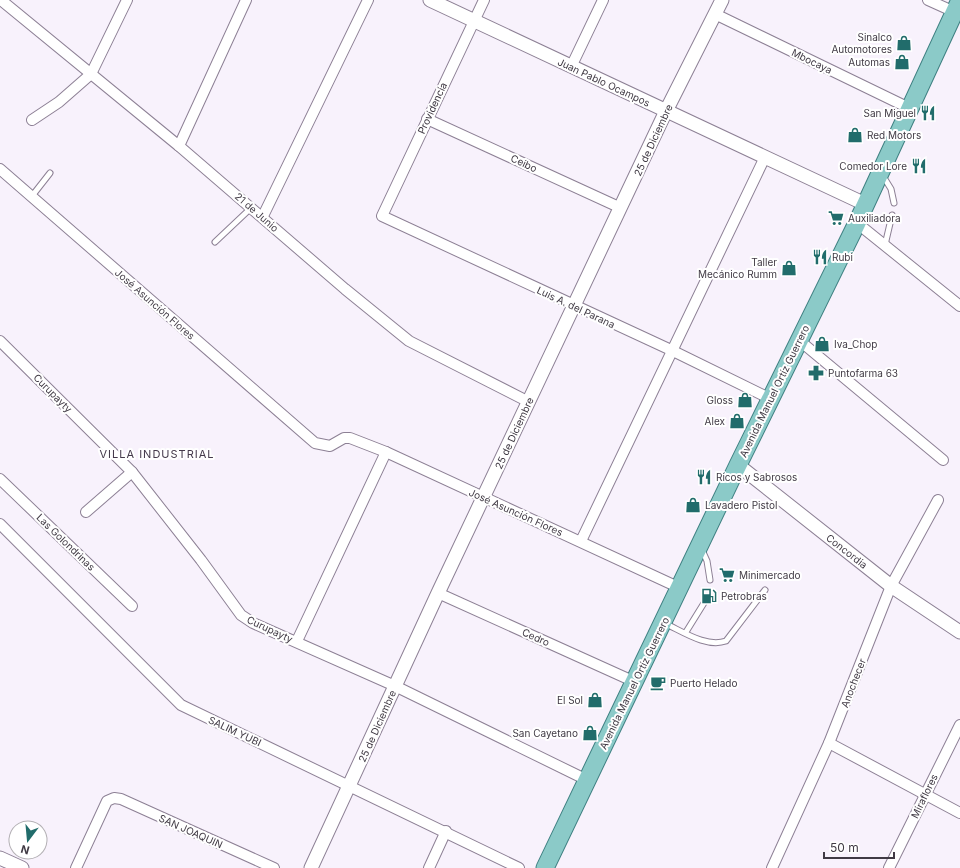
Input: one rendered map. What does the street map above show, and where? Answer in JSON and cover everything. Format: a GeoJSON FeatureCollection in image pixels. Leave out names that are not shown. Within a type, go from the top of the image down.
{"type":"FeatureCollection","features":[{"type":"Feature","properties":{"kind":"main road","name":"Avenida Manuel Ortíz Guerrero"},"geometry":{"type":"LineString","coordinates":[[545,868],[738,465],[857,223],[909,108],[958,9]]}},
{"type":"Feature","properties":{"kind":"street","name":"21 de Junio"},"geometry":{"type":"LineString","coordinates":[[1,0],[263,216],[345,289],[409,341],[529,402]]}},
{"type":"Feature","properties":{"kind":"street"},"geometry":{"type":"LineString","coordinates":[[32,120],[59,102],[91,74],[127,0]]}},
{"type":"Feature","properties":{"kind":"street"},"geometry":{"type":"LineString","coordinates":[[179,146],[246,0]]}},
{"type":"Feature","properties":{"kind":"street"},"geometry":{"type":"LineString","coordinates":[[263,216],[368,0]]}},
{"type":"Feature","properties":{"kind":"street","name":"Juan Pablo Ocampos"},"geometry":{"type":"LineString","coordinates":[[430,0],[866,204]]}},
{"type":"Feature","properties":{"kind":"street","name":"Providencia"},"geometry":{"type":"LineString","coordinates":[[382,216],[484,0]]}},
{"type":"Feature","properties":{"kind":"street"},"geometry":{"type":"LineString","coordinates":[[571,67],[603,0]]}},
{"type":"Feature","properties":{"kind":"street","name":"25 de Diciembre"},"geometry":{"type":"LineString","coordinates":[[311,868],[438,593],[666,111],[722,0]]}},
{"type":"Feature","properties":{"kind":"street"},"geometry":{"type":"LineString","coordinates":[[928,0],[958,9]]}},
{"type":"Feature","properties":{"kind":"street","name":"Mbocaya"},"geometry":{"type":"LineString","coordinates":[[715,14],[909,108]]}},
{"type":"Feature","properties":{"kind":"street","name":"Ceibo"},"geometry":{"type":"LineString","coordinates":[[427,119],[621,208]]}},
{"type":"Feature","properties":{"kind":"street"},"geometry":{"type":"LineString","coordinates":[[581,541],[764,157]]}},
{"type":"Feature","properties":{"kind":"street","name":"José Asunción Flores"},"geometry":{"type":"LineString","coordinates":[[0,169],[316,444],[329,446],[344,438],[352,438],[581,541],[680,588]]}},
{"type":"Feature","properties":{"kind":"street","name":"Luis A. del Parana"},"geometry":{"type":"LineString","coordinates":[[382,216],[671,350],[771,399]]}},
{"type":"Feature","properties":{"kind":"street"},"geometry":{"type":"LineString","coordinates":[[857,223],[960,306]]}},
{"type":"Feature","properties":{"kind":"street","name":"Curupayty"},"geometry":{"type":"LineString","coordinates":[[0,341],[132,472],[202,560],[241,615],[253,623],[395,686],[587,780]]}},
{"type":"Feature","properties":{"kind":"street"},"geometry":{"type":"LineString","coordinates":[[800,341],[943,460]]}},
{"type":"Feature","properties":{"kind":"street"},"geometry":{"type":"LineString","coordinates":[[296,641],[386,452]]}},
{"type":"Feature","properties":{"kind":"street","name":"Concordia"},"geometry":{"type":"LineString","coordinates":[[738,465],[891,586],[960,632]]}},
{"type":"Feature","properties":{"kind":"street"},"geometry":{"type":"LineString","coordinates":[[86,512],[132,472]]}},
{"type":"Feature","properties":{"kind":"street","name":"Las Golondrinas"},"geometry":{"type":"LineString","coordinates":[[0,479],[132,606]]}},
{"type":"Feature","properties":{"kind":"street","name":"Anochecer"},"geometry":{"type":"LineString","coordinates":[[772,868],[829,743],[891,586],[938,500]]}},
{"type":"Feature","properties":{"kind":"street","name":"SALIM YUBI"},"geometry":{"type":"LineString","coordinates":[[0,524],[182,705],[446,831],[516,867]]}},
{"type":"Feature","properties":{"kind":"street","name":"Cedro"},"geometry":{"type":"LineString","coordinates":[[438,593],[635,682]]}},
{"type":"Feature","properties":{"kind":"street","name":"Miraflores"},"geometry":{"type":"LineString","coordinates":[[889,868],[960,725]]}},
{"type":"Feature","properties":{"kind":"street"},"geometry":{"type":"LineString","coordinates":[[829,743],[960,813]]}},
{"type":"Feature","properties":{"kind":"street","name":"SAN JOAQUIN"},"geometry":{"type":"LineString","coordinates":[[76,868],[107,801],[114,798],[121,799],[274,868]]}},
{"type":"Feature","properties":{"kind":"street"},"geometry":{"type":"LineString","coordinates":[[429,868],[446,831]]}},
{"type":"Feature","properties":{"kind":"street"},"geometry":{"type":"LineString","coordinates":[[0,858],[22,868]]}},
{"type":"Feature","properties":{"kind":"lane"},"geometry":{"type":"LineString","coordinates":[[880,172],[892,189],[894,203]]}},
{"type":"Feature","properties":{"kind":"lane"},"geometry":{"type":"LineString","coordinates":[[32,196],[50,173]]}},
{"type":"Feature","properties":{"kind":"lane"},"geometry":{"type":"LineString","coordinates":[[215,242],[252,207]]}},
{"type":"Feature","properties":{"kind":"lane"},"geometry":{"type":"LineString","coordinates":[[885,246],[892,215]]}},
{"type":"Feature","properties":{"kind":"lane"},"geometry":{"type":"LineString","coordinates":[[700,546],[707,560],[710,580]]}},
{"type":"Feature","properties":{"kind":"lane"},"geometry":{"type":"LineString","coordinates":[[663,622],[714,643],[726,641],[764,590]]}},
{"type":"Feature","properties":{"kind":"lane"},"geometry":{"type":"LineString","coordinates":[[686,632],[704,604]]}},
{"type":"Feature","properties":{"kind":"place","name":"Sinalco Automotores"},"geometry":{"type":"Point","coordinates":[904,43]}},
{"type":"Feature","properties":{"kind":"place","name":"Automas"},"geometry":{"type":"Point","coordinates":[902,62]}},
{"type":"Feature","properties":{"kind":"place","name":"San Miguel"},"geometry":{"type":"Point","coordinates":[928,113]}},
{"type":"Feature","properties":{"kind":"place","name":"Red Motors"},"geometry":{"type":"Point","coordinates":[855,135]}},
{"type":"Feature","properties":{"kind":"place","name":"Comedor Lore"},"geometry":{"type":"Point","coordinates":[919,166]}},
{"type":"Feature","properties":{"kind":"place","name":"Auxiliadora"},"geometry":{"type":"Point","coordinates":[836,218]}},
{"type":"Feature","properties":{"kind":"place","name":"Rubi"},"geometry":{"type":"Point","coordinates":[820,257]}},
{"type":"Feature","properties":{"kind":"place","name":"Taller Mecánico Rumm"},"geometry":{"type":"Point","coordinates":[789,268]}},
{"type":"Feature","properties":{"kind":"place","name":"Iva_Chop"},"geometry":{"type":"Point","coordinates":[822,344]}},
{"type":"Feature","properties":{"kind":"place","name":"Puntofarma 63"},"geometry":{"type":"Point","coordinates":[816,373]}},
{"type":"Feature","properties":{"kind":"place","name":"Gloss"},"geometry":{"type":"Point","coordinates":[745,400]}},
{"type":"Feature","properties":{"kind":"place","name":"Alex"},"geometry":{"type":"Point","coordinates":[737,421]}},
{"type":"Feature","properties":{"kind":"place","name":"Ricos y Sabrosos"},"geometry":{"type":"Point","coordinates":[704,477]}},
{"type":"Feature","properties":{"kind":"place","name":"Lavadero Pistol"},"geometry":{"type":"Point","coordinates":[693,505]}},
{"type":"Feature","properties":{"kind":"place","name":"Minimercado"},"geometry":{"type":"Point","coordinates":[727,575]}},
{"type":"Feature","properties":{"kind":"place","name":"Petrobras"},"geometry":{"type":"Point","coordinates":[709,596]}},
{"type":"Feature","properties":{"kind":"place","name":"Puerto Helado"},"geometry":{"type":"Point","coordinates":[658,683]}},
{"type":"Feature","properties":{"kind":"place","name":"El Sol"},"geometry":{"type":"Point","coordinates":[595,700]}},
{"type":"Feature","properties":{"kind":"place","name":"San Cayetano"},"geometry":{"type":"Point","coordinates":[590,733]}},
{"type":"Feature","properties":{"kind":"district","name":"VILLA INDUSTRIAL"},"geometry":{"type":"Point","coordinates":[157,454]}}]}
